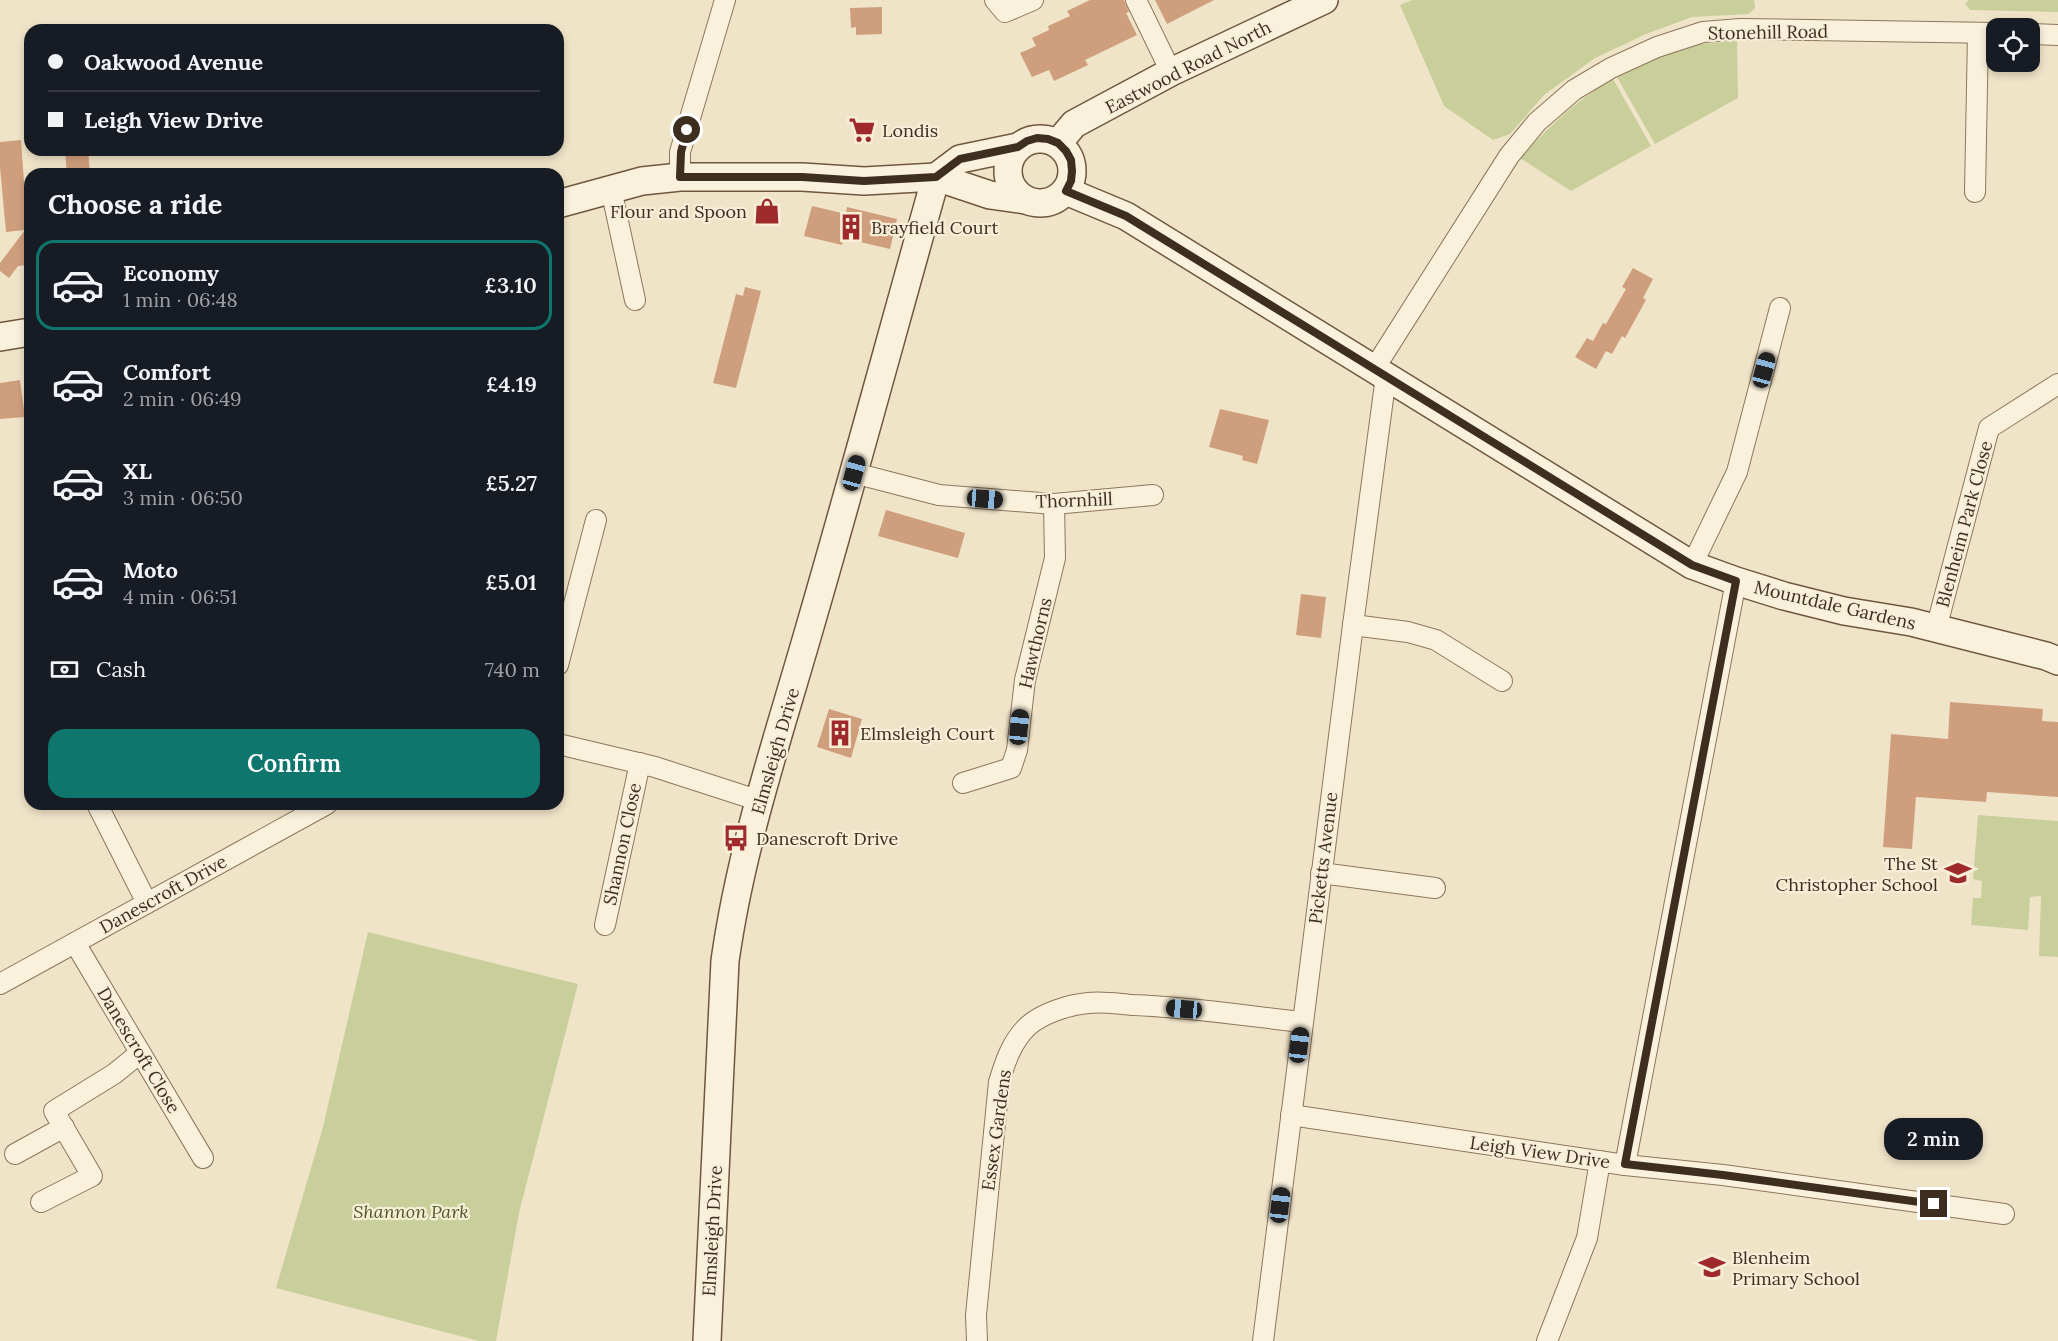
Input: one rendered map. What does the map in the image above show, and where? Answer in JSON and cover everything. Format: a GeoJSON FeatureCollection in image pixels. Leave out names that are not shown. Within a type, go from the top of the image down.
{"type":"FeatureCollection","features":[{"type":"Feature","properties":{"kind":"street"},"geometry":{"type":"LineString","coordinates":[[680,177],[681,152],[724,0]]}},
{"type":"Feature","properties":{"kind":"street"},"geometry":{"type":"LineString","coordinates":[[995,0],[1005,12],[1033,0]]}},
{"type":"Feature","properties":{"kind":"street"},"geometry":{"type":"LineString","coordinates":[[1136,0],[1172,72]]}},
{"type":"Feature","properties":{"kind":"street","name":"Eastwood Road North"},"geometry":{"type":"LineString","coordinates":[[1058,143],[1074,124],[1294,6],[1324,0]]}},
{"type":"Feature","properties":{"kind":"street","name":"Stonehill Road"},"geometry":{"type":"LineString","coordinates":[[1380,373],[1509,156],[1537,122],[1574,90],[1611,68],[1656,47],[1703,32],[1740,29],[1986,33]]}},
{"type":"Feature","properties":{"kind":"street"},"geometry":{"type":"LineString","coordinates":[[2040,34],[2058,35]]}},
{"type":"Feature","properties":{"kind":"street"},"geometry":{"type":"LineString","coordinates":[[1975,192],[1986,46]]}},
{"type":"Feature","properties":{"kind":"street"},"geometry":{"type":"LineString","coordinates":[[564,202],[642,181],[680,177],[802,177],[864,181],[936,177],[990,195],[1037,203],[1048,202],[1058,198],[1066,191],[1071,181],[1071,160],[1058,143],[1037,138],[1027,141],[1011,155],[1008,176],[1011,186],[1017,195],[1026,200]]}},
{"type":"Feature","properties":{"kind":"street"},"geometry":{"type":"LineString","coordinates":[[936,177],[960,159],[1018,147]]}},
{"type":"Feature","properties":{"kind":"street","name":"Elmsleigh Drive"},"geometry":{"type":"LineString","coordinates":[[707,1341],[725,961],[733,906],[760,801],[936,177]]}},
{"type":"Feature","properties":{"kind":"street"},"geometry":{"type":"LineString","coordinates":[[611,189],[634,300]]}},
{"type":"Feature","properties":{"kind":"street","name":"Mountdale Gardens"},"geometry":{"type":"LineString","coordinates":[[1066,191],[1126,216],[1692,565],[1736,581],[1844,611],[1936,629],[2058,661]]}},
{"type":"Feature","properties":{"kind":"street"},"geometry":{"type":"LineString","coordinates":[[1692,565],[1737,472],[1780,308]]}},
{"type":"Feature","properties":{"kind":"street"},"geometry":{"type":"LineString","coordinates":[[0,337],[24,333]]}},
{"type":"Feature","properties":{"kind":"street","name":"Picketts Avenue"},"geometry":{"type":"LineString","coordinates":[[1263,1341],[1353,625],[1380,373]]}},
{"type":"Feature","properties":{"kind":"street","name":"Blenheim Park Close"},"geometry":{"type":"LineString","coordinates":[[1936,629],[1989,428],[2058,384]]}},
{"type":"Feature","properties":{"kind":"street","name":"Thornhill"},"geometry":{"type":"LineString","coordinates":[[854,473],[939,495],[1054,504],[1153,495]]}},
{"type":"Feature","properties":{"kind":"street","name":"Hawthorns"},"geometry":{"type":"LineString","coordinates":[[963,783],[1011,768],[1017,750],[1024,680],[1055,558],[1054,504]]}},
{"type":"Feature","properties":{"kind":"street"},"geometry":{"type":"LineString","coordinates":[[564,642],[596,520]]}},
{"type":"Feature","properties":{"kind":"street"},"geometry":{"type":"LineString","coordinates":[[1625,1164],[1736,581]]}},
{"type":"Feature","properties":{"kind":"street"},"geometry":{"type":"LineString","coordinates":[[1353,625],[1408,632],[1436,640],[1502,681]]}},
{"type":"Feature","properties":{"kind":"street"},"geometry":{"type":"LineString","coordinates":[[564,745],[640,764],[760,801]]}},
{"type":"Feature","properties":{"kind":"street","name":"Shannon Close"},"geometry":{"type":"LineString","coordinates":[[605,925],[640,764]]}},
{"type":"Feature","properties":{"kind":"street"},"geometry":{"type":"LineString","coordinates":[[100,810],[147,903]]}},
{"type":"Feature","properties":{"kind":"street","name":"Danescroft Drive"},"geometry":{"type":"LineString","coordinates":[[0,984],[316,810]]}},
{"type":"Feature","properties":{"kind":"street"},"geometry":{"type":"LineString","coordinates":[[1321,873],[1435,888]]}},
{"type":"Feature","properties":{"kind":"street","name":"Danescroft Close"},"geometry":{"type":"LineString","coordinates":[[75,943],[203,1158]]}},
{"type":"Feature","properties":{"kind":"street","name":"Essex Gardens"},"geometry":{"type":"LineString","coordinates":[[977,1341],[976,1315],[999,1082],[1005,1061],[1015,1041],[1030,1025],[1057,1010],[1088,1003],[1199,1010],[1302,1022]]}},
{"type":"Feature","properties":{"kind":"street"},"geometry":{"type":"LineString","coordinates":[[41,1202],[92,1176],[54,1111],[114,1074],[140,1053]]}},
{"type":"Feature","properties":{"kind":"street","name":"Leigh View Drive"},"geometry":{"type":"LineString","coordinates":[[1291,1115],[1600,1161],[1723,1175],[2004,1214]]}},
{"type":"Feature","properties":{"kind":"street"},"geometry":{"type":"LineString","coordinates":[[15,1154],[64,1127]]}},
{"type":"Feature","properties":{"kind":"street"},"geometry":{"type":"LineString","coordinates":[[1547,1341],[1587,1238],[1600,1161]]}},
{"type":"Feature","properties":{"kind":"green space"},"geometry":{"type":"Polygon","coordinates":[[[1412,0],[1754,0],[1755,8],[1749,14],[1692,17],[1646,34],[1595,58],[1544,95],[1510,134],[1493,140],[1444,106],[1400,5],[1412,0]]]}},
{"type":"Feature","properties":{"kind":"green space"},"geometry":{"type":"Polygon","coordinates":[[[1969,0],[2058,0],[2058,12],[1970,10],[1965,4],[1969,0]]]}},
{"type":"Feature","properties":{"kind":"green space"},"geometry":{"type":"Polygon","coordinates":[[[1737,41],[1738,98],[1655,144],[1617,77],[1649,60],[1700,44],[1737,41]]]}},
{"type":"Feature","properties":{"kind":"green space"},"geometry":{"type":"Polygon","coordinates":[[[1613,79],[1651,146],[1571,191],[1520,158],[1586,96],[1613,79]]]}},
{"type":"Feature","properties":{"kind":"green space"},"geometry":{"type":"Polygon","coordinates":[[[1978,815],[2058,821],[2058,957],[2039,956],[2041,896],[2030,897],[2028,930],[1971,925],[1973,898],[1981,898],[1982,881],[1973,879],[1978,815]]]}},
{"type":"Feature","properties":{"kind":"green space","name":"Shannon Park"},"geometry":{"type":"Polygon","coordinates":[[[368,932],[578,984],[519,1213],[496,1341],[479,1341],[276,1288],[323,1127],[368,932]]]}},
{"type":"Feature","properties":{"kind":"building"},"geometry":{"type":"Polygon","coordinates":[[[1090,0],[1124,0],[1129,12],[1126,13],[1137,35],[1085,60],[1088,65],[1054,81],[1049,70],[1032,77],[1020,53],[1036,46],[1032,38],[1049,30],[1048,26],[1070,16],[1067,11],[1090,0]]]}},
{"type":"Feature","properties":{"kind":"building"},"geometry":{"type":"Polygon","coordinates":[[[1155,0],[1214,0],[1167,24],[1155,0]]]}},
{"type":"Feature","properties":{"kind":"building"},"geometry":{"type":"Polygon","coordinates":[[[882,7],[882,34],[856,35],[856,27],[851,28],[850,8],[882,7]]]}},
{"type":"Feature","properties":{"kind":"building"},"geometry":{"type":"Polygon","coordinates":[[[21,140],[24,230],[6,232],[0,142],[21,140]]]}},
{"type":"Feature","properties":{"kind":"building"},"geometry":{"type":"Polygon","coordinates":[[[66,156],[89,156],[90,168],[66,168],[66,156]]]}},
{"type":"Feature","properties":{"kind":"building","name":"Brayfield Court"},"geometry":{"type":"Polygon","coordinates":[[[812,206],[846,214],[847,207],[897,219],[890,249],[843,238],[842,245],[804,236],[812,206]]]}},
{"type":"Feature","properties":{"kind":"building"},"geometry":{"type":"Polygon","coordinates":[[[24,231],[24,266],[18,266],[9,278],[0,271],[0,263],[24,231]]]}},
{"type":"Feature","properties":{"kind":"building"},"geometry":{"type":"Polygon","coordinates":[[[1633,268],[1653,279],[1643,298],[1646,300],[1625,338],[1622,336],[1612,354],[1606,351],[1596,369],[1575,357],[1587,338],[1593,341],[1603,323],[1606,324],[1626,289],[1622,287],[1633,268]]]}},
{"type":"Feature","properties":{"kind":"building"},"geometry":{"type":"Polygon","coordinates":[[[745,287],[761,291],[736,388],[713,383],[736,294],[743,296],[745,287]]]}},
{"type":"Feature","properties":{"kind":"building"},"geometry":{"type":"Polygon","coordinates":[[[20,380],[24,417],[0,419],[0,383],[20,380]]]}},
{"type":"Feature","properties":{"kind":"building"},"geometry":{"type":"Polygon","coordinates":[[[1220,409],[1269,420],[1257,464],[1242,460],[1243,456],[1209,447],[1220,409]]]}},
{"type":"Feature","properties":{"kind":"building"},"geometry":{"type":"Polygon","coordinates":[[[886,510],[965,533],[958,558],[878,536],[886,510]]]}},
{"type":"Feature","properties":{"kind":"building"},"geometry":{"type":"Polygon","coordinates":[[[1301,594],[1326,597],[1321,638],[1296,635],[1301,594]]]}},
{"type":"Feature","properties":{"kind":"building"},"geometry":{"type":"Polygon","coordinates":[[[1950,702],[2043,709],[2042,721],[2058,722],[2058,797],[1987,792],[1986,802],[1916,797],[1912,849],[1883,847],[1891,734],[1948,739],[1950,702]]]}},
{"type":"Feature","properties":{"kind":"building","name":"Elmsleigh Court"},"geometry":{"type":"Polygon","coordinates":[[[829,709],[862,719],[851,758],[817,747],[829,709]]]}},
{"type":"Feature","properties":{"kind":"place","name":"Londis"},"geometry":{"type":"Point","coordinates":[862,130]}},
{"type":"Feature","properties":{"kind":"place","name":"Flour and Spoon"},"geometry":{"type":"Point","coordinates":[767,211]}},
{"type":"Feature","properties":{"kind":"place","name":"Brayfield Court"},"geometry":{"type":"Point","coordinates":[851,227]}},
{"type":"Feature","properties":{"kind":"place","name":"Elmsleigh Court"},"geometry":{"type":"Point","coordinates":[840,733]}},
{"type":"Feature","properties":{"kind":"place","name":"Danescroft Drive"},"geometry":{"type":"Point","coordinates":[736,838]}},
{"type":"Feature","properties":{"kind":"place","name":"The St Christopher School"},"geometry":{"type":"Point","coordinates":[1958,873]}},
{"type":"Feature","properties":{"kind":"place","name":"Blenheim Primary School"},"geometry":{"type":"Point","coordinates":[1712,1267]}},
{"type":"Feature","properties":{"kind":"route"},"geometry":{"type":"LineString","coordinates":[[687,130],[681,152],[680,177],[802,177],[864,181],[936,177],[960,159],[1018,147],[1037,138],[1058,143],[1071,160],[1071,181],[1066,191],[1126,216],[1692,565],[1736,581],[1625,1164],[1934,1204]]}}]}
